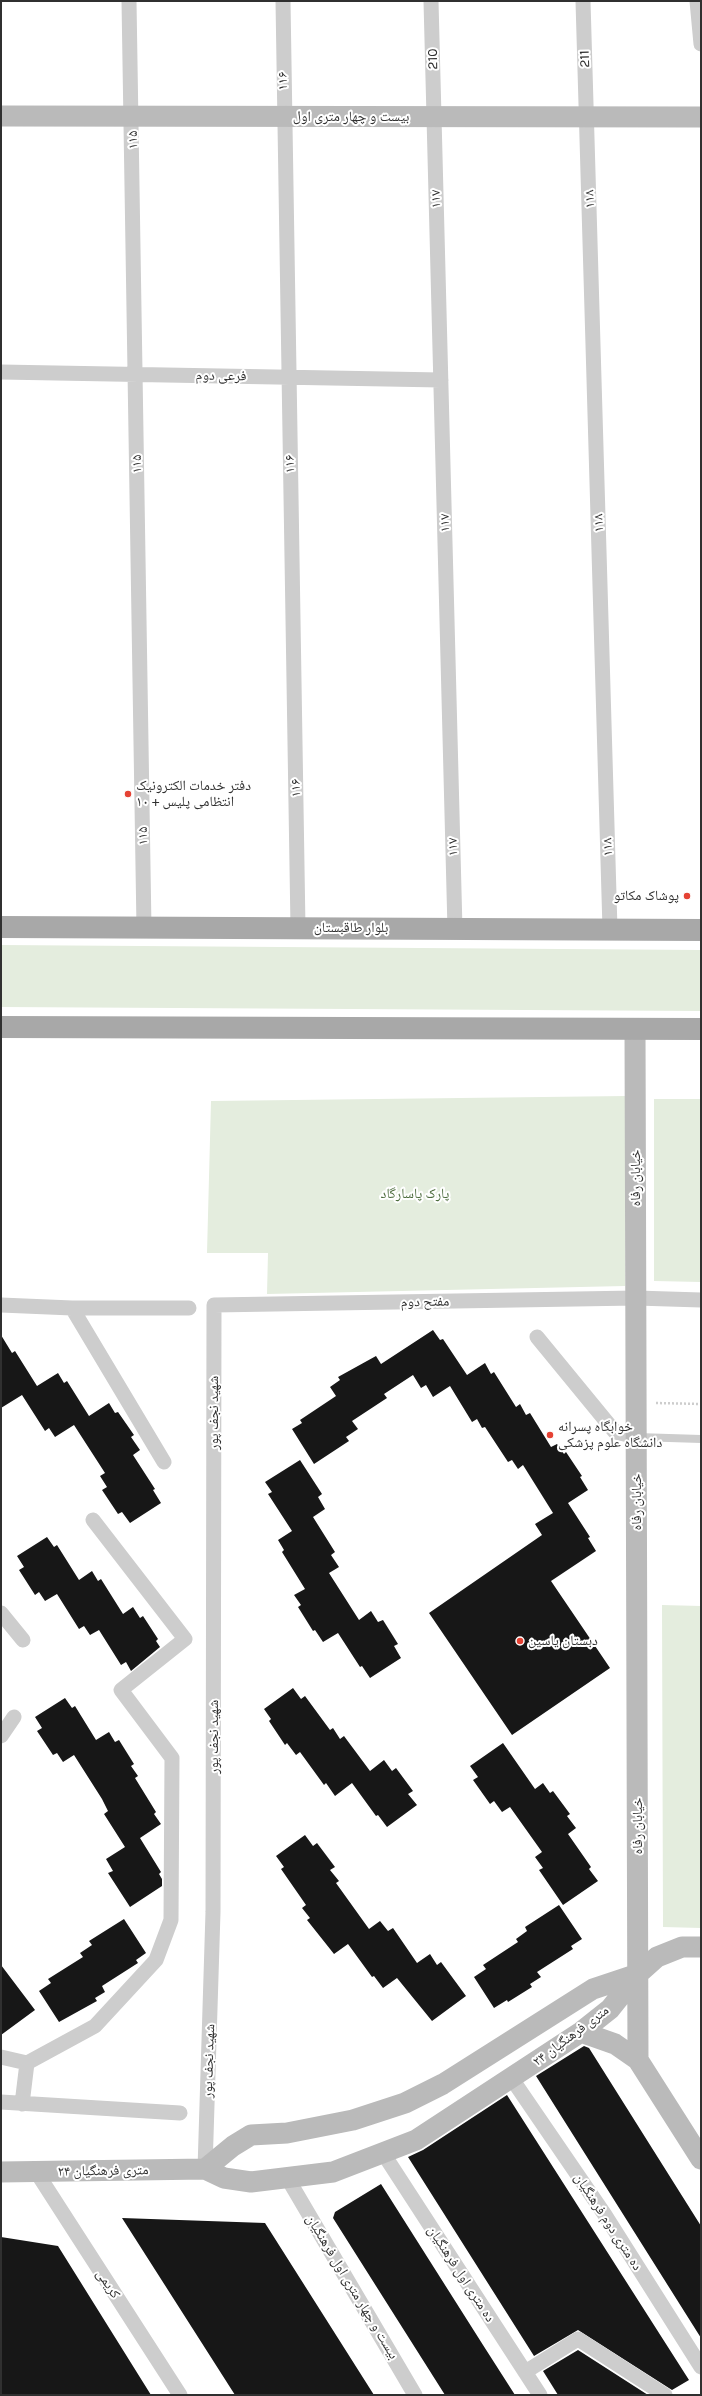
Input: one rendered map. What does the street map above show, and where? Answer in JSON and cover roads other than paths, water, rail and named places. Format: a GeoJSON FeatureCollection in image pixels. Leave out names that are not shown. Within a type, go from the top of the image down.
{"type":"FeatureCollection","features":[{"type":"Feature","properties":{"kind":"main road","name":"بلوار طاقبستان"},"geometry":{"type":"LineString","coordinates":[[1,927],[701,930]]}},
{"type":"Feature","properties":{"kind":"main road"},"geometry":{"type":"LineString","coordinates":[[1,1027],[701,1029]]}},
{"type":"Feature","properties":{"kind":"street","name":"۱۱۵"},"geometry":{"type":"LineString","coordinates":[[129,1],[133,116],[144,928]]}},
{"type":"Feature","properties":{"kind":"street","name":"۱۱۶"},"geometry":{"type":"LineString","coordinates":[[283,1],[283,116],[298,928]]}},
{"type":"Feature","properties":{"kind":"street","name":"210"},"geometry":{"type":"LineString","coordinates":[[431,1],[434,117]]}},
{"type":"Feature","properties":{"kind":"street","name":"211"},"geometry":{"type":"LineString","coordinates":[[583,1],[587,117]]}},
{"type":"Feature","properties":{"kind":"street"},"geometry":{"type":"LineString","coordinates":[[697,1],[701,44]]}},
{"type":"Feature","properties":{"kind":"street","name":"بیست و چهار متری اول"},"geometry":{"type":"LineString","coordinates":[[1,116],[701,117]]}},
{"type":"Feature","properties":{"kind":"street","name":"۱۱۷"},"geometry":{"type":"LineString","coordinates":[[434,117],[455,929]]}},
{"type":"Feature","properties":{"kind":"street","name":"۱۱۸"},"geometry":{"type":"LineString","coordinates":[[587,117],[610,929]]}},
{"type":"Feature","properties":{"kind":"street","name":"فرعی دوم"},"geometry":{"type":"LineString","coordinates":[[1,372],[441,380]]}},
{"type":"Feature","properties":{"kind":"street","name":"خیابان رفاه"},"geometry":{"type":"LineString","coordinates":[[635,1029],[638,2060]]}},
{"type":"Feature","properties":{"kind":"street","name":"مفتح دوم"},"geometry":{"type":"LineString","coordinates":[[214,1305],[636,1298],[701,1300]]}},
{"type":"Feature","properties":{"kind":"street"},"geometry":{"type":"LineString","coordinates":[[1,1305],[72,1308],[189,1308]]}},
{"type":"Feature","properties":{"kind":"street","name":"شهید نجف پور"},"geometry":{"type":"LineString","coordinates":[[205,2169],[214,1912],[214,1305]]}},
{"type":"Feature","properties":{"kind":"street"},"geometry":{"type":"LineString","coordinates":[[72,1308],[164,1462]]}},
{"type":"Feature","properties":{"kind":"street"},"geometry":{"type":"LineString","coordinates":[[537,1337],[615,1432],[637,1437]]}},
{"type":"Feature","properties":{"kind":"street"},"geometry":{"type":"LineString","coordinates":[[1,2057],[27,2063],[95,2026],[156,1960],[171,1920],[172,1758],[121,1690],[185,1639],[93,1520]]}},
{"type":"Feature","properties":{"kind":"street"},"geometry":{"type":"LineString","coordinates":[[1,1614],[23,1640]]}},
{"type":"Feature","properties":{"kind":"street"},"geometry":{"type":"LineString","coordinates":[[1,1736],[14,1717]]}},
{"type":"Feature","properties":{"kind":"street"},"geometry":{"type":"LineString","coordinates":[[638,1974],[657,1957],[682,1947],[701,1947]]}},
{"type":"Feature","properties":{"kind":"street","name":"۲۴ متری فرهنگیان"},"geometry":{"type":"LineString","coordinates":[[205,2169],[232,2146],[251,2135],[287,2132],[353,2120],[405,2103],[443,2084],[593,1989],[638,1974]]}},
{"type":"Feature","properties":{"kind":"street","name":"۲۴ متری فرهنگیان"},"geometry":{"type":"LineString","coordinates":[[1,2172],[37,2173],[205,2169],[224,2178],[251,2182],[288,2180],[333,2172],[416,2140],[512,2079],[581,2032],[610,2009],[638,1974]]}},
{"type":"Feature","properties":{"kind":"street"},"geometry":{"type":"LineString","coordinates":[[581,2032],[615,2044],[638,2060],[701,2159]]}},
{"type":"Feature","properties":{"kind":"street"},"geometry":{"type":"LineString","coordinates":[[22,2104],[27,2063]]}},
{"type":"Feature","properties":{"kind":"street","name":"ده متری دوم فرهنگیان"},"geometry":{"type":"LineString","coordinates":[[512,2079],[605,2215],[701,2367]]}},
{"type":"Feature","properties":{"kind":"street"},"geometry":{"type":"LineString","coordinates":[[1,2102],[180,2113]]}},
{"type":"Feature","properties":{"kind":"street","name":"ده متری اول فرهنگیان"},"geometry":{"type":"LineString","coordinates":[[383,2153],[540,2395]]}},
{"type":"Feature","properties":{"kind":"street","name":"کریمی"},"geometry":{"type":"LineString","coordinates":[[37,2173],[180,2395]]}},
{"type":"Feature","properties":{"kind":"street","name":"بیست و چهار متری اول فرهنگیان"},"geometry":{"type":"LineString","coordinates":[[288,2180],[415,2395]]}},
{"type":"Feature","properties":{"kind":"street"},"geometry":{"type":"LineString","coordinates":[[525,2372],[578,2339],[665,2395]]}},
{"type":"Feature","properties":{"kind":"lane"},"geometry":{"type":"LineString","coordinates":[[637,1437],[701,1439]]}},
{"type":"Feature","properties":{"kind":"place","name":"دفتر خدمات الکترونیک انتظامی پلیس + ۱۰"},"geometry":{"type":"Point","coordinates":[128,794]}},
{"type":"Feature","properties":{"kind":"place","name":"پوشاک مکاتو"},"geometry":{"type":"Point","coordinates":[687,896]}},
{"type":"Feature","properties":{"kind":"place","name":"خوابگاه پسرانه دانشگاه علوم پزشکی"},"geometry":{"type":"Point","coordinates":[550,1435]}},
{"type":"Feature","properties":{"kind":"place","name":"دبستان یاسین"},"geometry":{"type":"Point","coordinates":[520,1641]}},
{"type":"Feature","properties":{"kind":"park label","name":"پارک پاسارگاد"},"geometry":{"type":"Point","coordinates":[415,1194]}}]}
